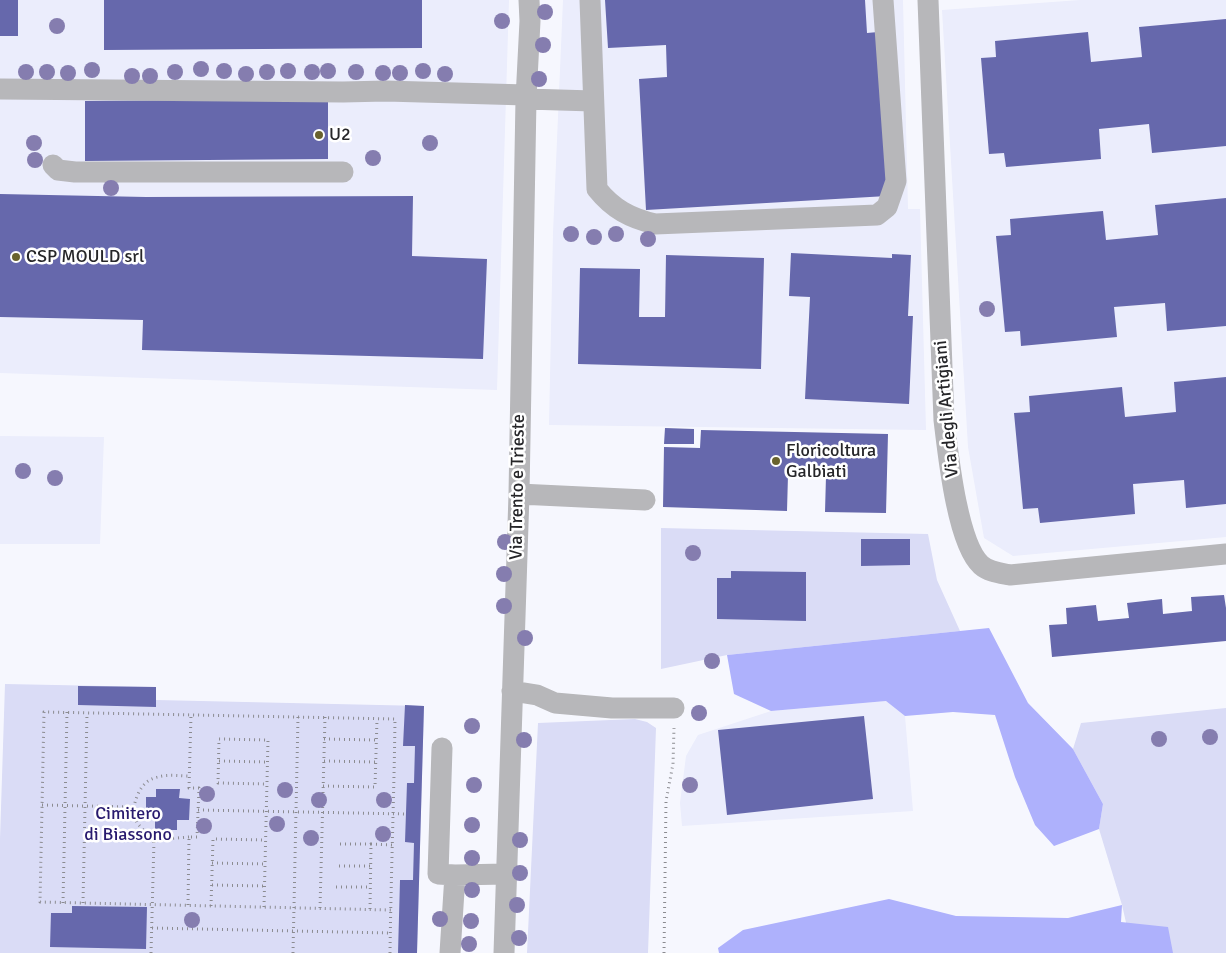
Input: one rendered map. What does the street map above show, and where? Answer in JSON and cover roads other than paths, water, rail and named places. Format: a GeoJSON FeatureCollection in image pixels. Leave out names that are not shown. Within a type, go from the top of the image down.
{"type":"FeatureCollection","features":[{"type":"Feature","properties":{"kind":"street","name":"Via Trento e Trieste"},"geometry":{"type":"LineString","coordinates":[[504,953],[519,494],[526,97],[530,10],[534,0]]}},
{"type":"Feature","properties":{"kind":"street"},"geometry":{"type":"LineString","coordinates":[[590,0],[597,189],[616,209],[629,216],[655,224],[877,215],[887,207],[896,180],[883,0]]}},
{"type":"Feature","properties":{"kind":"street","name":"Via degli Artigiani"},"geometry":{"type":"LineString","coordinates":[[928,0],[944,420],[950,476],[969,549],[982,565],[995,572],[1010,575],[1226,554]]}},
{"type":"Feature","properties":{"kind":"street"},"geometry":{"type":"LineString","coordinates":[[0,89],[399,92],[594,100]]}},
{"type":"Feature","properties":{"kind":"street"},"geometry":{"type":"LineString","coordinates":[[54,164],[58,170],[75,172],[343,172]]}},
{"type":"Feature","properties":{"kind":"street"},"geometry":{"type":"LineString","coordinates":[[519,494],[645,500]]}},
{"type":"Feature","properties":{"kind":"street"},"geometry":{"type":"LineString","coordinates":[[512,692],[537,695],[555,703],[612,708],[674,708]]}},
{"type":"Feature","properties":{"kind":"street"},"geometry":{"type":"LineString","coordinates":[[442,748],[438,874],[506,874]]}},
{"type":"Feature","properties":{"kind":"street"},"geometry":{"type":"LineString","coordinates":[[450,953],[455,874]]}},
{"type":"Feature","properties":{"kind":"place","name":"U2"},"geometry":{"type":"Point","coordinates":[319,135]}},
{"type":"Feature","properties":{"kind":"place","name":"CSP MOULD srl"},"geometry":{"type":"Point","coordinates":[16,257]}},
{"type":"Feature","properties":{"kind":"place","name":"Floricoltura Galbiati"},"geometry":{"type":"Point","coordinates":[776,461]}},
{"type":"Feature","properties":{"kind":"park label","name":"Cimitero di Biassono"},"geometry":{"type":"Point","coordinates":[128,824]}}]}
